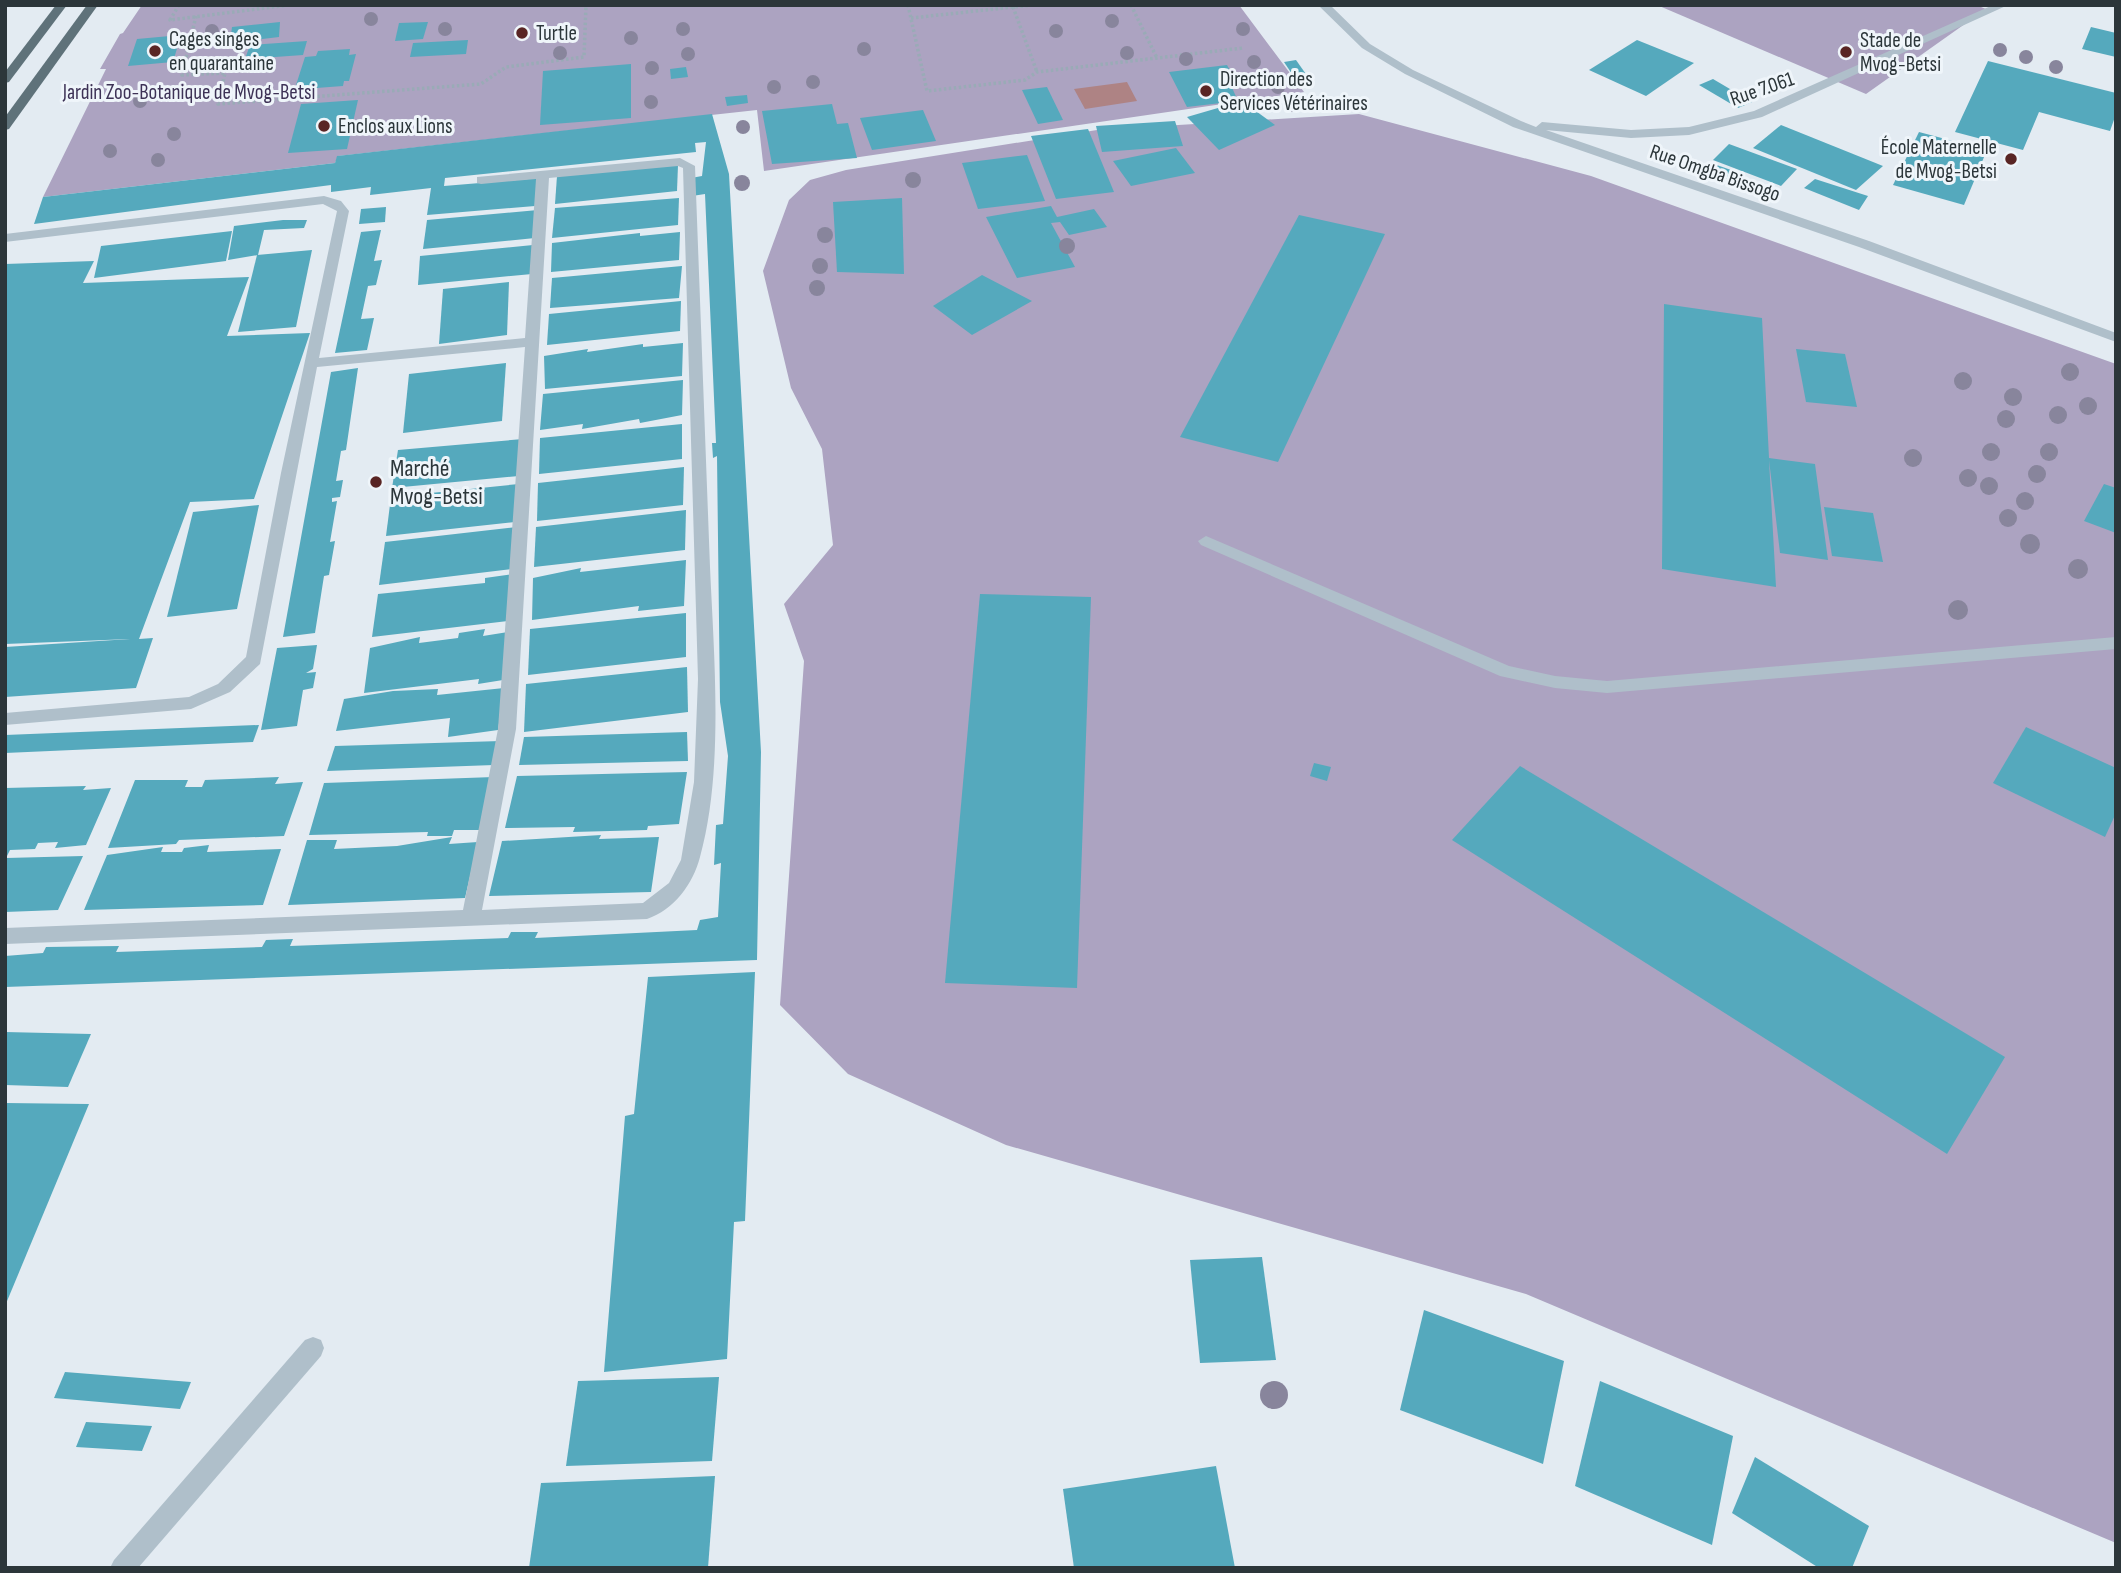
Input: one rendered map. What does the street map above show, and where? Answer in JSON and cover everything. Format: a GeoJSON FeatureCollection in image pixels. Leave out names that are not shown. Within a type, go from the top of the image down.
{"type":"FeatureCollection","features":[{"type":"Feature","properties":{"kind":"main road"},"geometry":{"type":"LineString","coordinates":[[5,80],[62,5]]}},
{"type":"Feature","properties":{"kind":"main road"},"geometry":{"type":"LineString","coordinates":[[5,126],[93,5]]}},
{"type":"Feature","properties":{"kind":"street","name":"Rue Omgba Bissogo"},"geometry":{"type":"LineString","coordinates":[[1324,5],[1366,46],[1409,72],[1517,124],[1864,244],[2116,338]]}},
{"type":"Feature","properties":{"kind":"street","name":"Rue 7.061"},"geometry":{"type":"LineString","coordinates":[[1517,124],[1631,134],[1689,131],[1758,114],[2003,5]]}},
{"type":"Feature","properties":{"kind":"street"},"geometry":{"type":"LineString","coordinates":[[5,936],[647,911],[670,895],[684,877],[697,832],[704,755],[706,679],[689,166],[680,162],[481,180]]}},
{"type":"Feature","properties":{"kind":"street"},"geometry":{"type":"LineString","coordinates":[[471,917],[507,729],[543,174]]}},
{"type":"Feature","properties":{"kind":"street"},"geometry":{"type":"LineString","coordinates":[[5,238],[324,200],[337,204],[343,211],[254,660],[223,688],[191,704],[5,719]]}},
{"type":"Feature","properties":{"kind":"street"},"geometry":{"type":"LineString","coordinates":[[311,363],[531,342]]}},
{"type":"Feature","properties":{"kind":"street"},"geometry":{"type":"LineString","coordinates":[[1206,541],[1506,671],[1555,682],[1607,687],[2116,643]]}},
{"type":"Feature","properties":{"kind":"street"},"geometry":{"type":"LineString","coordinates":[[122,1568],[313,1348]]}},
{"type":"Feature","properties":{"kind":"path"},"geometry":{"type":"LineString","coordinates":[[179,5],[170,20],[289,5]]}},
{"type":"Feature","properties":{"kind":"path"},"geometry":{"type":"LineString","coordinates":[[196,16],[182,75],[226,73],[218,104],[481,84],[506,67],[584,57],[586,5]]}},
{"type":"Feature","properties":{"kind":"path"},"geometry":{"type":"LineString","coordinates":[[908,5],[927,91],[1026,80],[1037,72],[1243,48]]}},
{"type":"Feature","properties":{"kind":"path"},"geometry":{"type":"LineString","coordinates":[[911,18],[1032,5]]}},
{"type":"Feature","properties":{"kind":"path"},"geometry":{"type":"LineString","coordinates":[[1131,5],[1157,58]]}},
{"type":"Feature","properties":{"kind":"path"},"geometry":{"type":"LineString","coordinates":[[1012,6],[1037,72]]}},
{"type":"Feature","properties":{"kind":"green space","name":"Jardin Zoo-Botanique de Mvog-Betsi"},"geometry":{"type":"Polygon","coordinates":[[[142,5],[1239,5],[1304,92],[764,171],[757,110],[338,156],[335,163],[43,197],[106,69],[100,69],[120,34],[142,5]]]}},
{"type":"Feature","properties":{"kind":"green space","name":"Stade de Mvog-Betsi"},"geometry":{"type":"Polygon","coordinates":[[[1657,5],[1976,5],[1986,9],[1866,94],[1657,5]]]}},
{"type":"Feature","properties":{"kind":"green space"},"geometry":{"type":"Polygon","coordinates":[[[1359,114],[1591,176],[2116,364],[2116,1543],[1526,1294],[1006,1145],[848,1074],[780,1005],[804,661],[784,604],[833,545],[822,449],[791,388],[763,271],[789,200],[810,180],[846,170],[1097,130],[1359,114]]]}},
{"type":"Feature","properties":{"kind":"shaded area"},"geometry":{"type":"Polygon","coordinates":[[[1127,82],[1137,101],[1085,109],[1074,89],[1127,82]]]}},
{"type":"Feature","properties":{"kind":"building"},"geometry":{"type":"Polygon","coordinates":[[[280,22],[279,37],[230,43],[232,27],[280,22]]]}},
{"type":"Feature","properties":{"kind":"building"},"geometry":{"type":"Polygon","coordinates":[[[428,22],[423,39],[395,41],[399,23],[428,22]]]}},
{"type":"Feature","properties":{"kind":"building"},"geometry":{"type":"Polygon","coordinates":[[[2091,27],[2116,33],[2116,57],[2082,49],[2091,27]]]}},
{"type":"Feature","properties":{"kind":"building","name":"Cages singes en quarantaine"},"geometry":{"type":"Polygon","coordinates":[[[181,35],[173,62],[128,66],[137,39],[181,35]]]}},
{"type":"Feature","properties":{"kind":"building"},"geometry":{"type":"Polygon","coordinates":[[[468,40],[466,54],[410,57],[413,43],[468,40]]]}},
{"type":"Feature","properties":{"kind":"building"},"geometry":{"type":"Polygon","coordinates":[[[1637,40],[1694,63],[1646,96],[1589,70],[1637,40]]]}},
{"type":"Feature","properties":{"kind":"building"},"geometry":{"type":"Polygon","coordinates":[[[307,41],[303,55],[245,59],[250,45],[307,41]]]}},
{"type":"Feature","properties":{"kind":"building"},"geometry":{"type":"Polygon","coordinates":[[[350,49],[349,55],[356,54],[349,81],[344,81],[343,86],[303,89],[304,84],[296,85],[305,57],[316,56],[318,51],[350,49]]]}},
{"type":"Feature","properties":{"kind":"building"},"geometry":{"type":"Polygon","coordinates":[[[1296,60],[1308,77],[1296,80],[1284,62],[1296,60]]]}},
{"type":"Feature","properties":{"kind":"building"},"geometry":{"type":"Polygon","coordinates":[[[1988,61],[2116,93],[2116,114],[2110,131],[2039,112],[2023,150],[1955,132],[1988,61]]]}},
{"type":"Feature","properties":{"kind":"building"},"geometry":{"type":"Polygon","coordinates":[[[631,64],[631,118],[540,125],[543,71],[631,64]]]}},
{"type":"Feature","properties":{"kind":"building","name":"Direction des Services Vétérinaires"},"geometry":{"type":"Polygon","coordinates":[[[1227,65],[1235,80],[1229,81],[1238,101],[1187,107],[1169,72],[1227,65]]]}},
{"type":"Feature","properties":{"kind":"building"},"geometry":{"type":"Polygon","coordinates":[[[686,67],[688,77],[671,79],[670,69],[686,67]]]}},
{"type":"Feature","properties":{"kind":"building"},"geometry":{"type":"Polygon","coordinates":[[[1713,79],[1752,102],[1738,108],[1699,85],[1713,79]]]}},
{"type":"Feature","properties":{"kind":"building"},"geometry":{"type":"Polygon","coordinates":[[[1047,87],[1063,120],[1038,124],[1022,90],[1047,87]]]}},
{"type":"Feature","properties":{"kind":"building"},"geometry":{"type":"Polygon","coordinates":[[[747,95],[748,103],[727,106],[725,97],[747,95]]]}},
{"type":"Feature","properties":{"kind":"building","name":"Enclos aux Lions"},"geometry":{"type":"Polygon","coordinates":[[[358,100],[347,149],[288,153],[301,104],[358,100]]]}},
{"type":"Feature","properties":{"kind":"building"},"geometry":{"type":"Polygon","coordinates":[[[1242,101],[1275,125],[1219,150],[1187,117],[1242,101]]]}},
{"type":"Feature","properties":{"kind":"building"},"geometry":{"type":"Polygon","coordinates":[[[832,104],[837,124],[848,123],[857,158],[772,164],[762,111],[832,104]]]}},
{"type":"Feature","properties":{"kind":"building"},"geometry":{"type":"Polygon","coordinates":[[[923,110],[936,141],[872,150],[860,118],[923,110]]]}},
{"type":"Feature","properties":{"kind":"building"},"geometry":{"type":"Polygon","coordinates":[[[712,114],[729,174],[761,752],[757,960],[5,987],[5,956],[43,953],[46,947],[119,946],[116,952],[262,947],[266,940],[293,939],[290,946],[508,938],[511,932],[538,932],[535,938],[697,930],[700,920],[718,917],[721,863],[714,865],[716,825],[723,824],[728,756],[720,702],[717,456],[713,458],[712,443],[716,443],[705,194],[692,196],[691,178],[702,176],[706,142],[695,143],[696,152],[445,178],[444,186],[540,178],[535,206],[427,215],[431,188],[370,195],[371,187],[331,192],[331,185],[34,224],[43,197],[335,163],[337,156],[712,114]]]}},
{"type":"Feature","properties":{"kind":"building"},"geometry":{"type":"Polygon","coordinates":[[[1175,121],[1183,146],[1102,152],[1096,126],[1175,121]]]}},
{"type":"Feature","properties":{"kind":"building"},"geometry":{"type":"Polygon","coordinates":[[[1781,125],[1883,166],[1856,190],[1753,148],[1781,125]]]}},
{"type":"Feature","properties":{"kind":"building"},"geometry":{"type":"Polygon","coordinates":[[[1088,129],[1114,192],[1056,199],[1031,136],[1088,129]]]}},
{"type":"Feature","properties":{"kind":"building"},"geometry":{"type":"Polygon","coordinates":[[[1919,132],[1987,150],[1964,205],[1893,185],[1919,132]]]}},
{"type":"Feature","properties":{"kind":"building"},"geometry":{"type":"Polygon","coordinates":[[[1729,144],[1797,169],[1781,186],[1713,160],[1729,144]]]}},
{"type":"Feature","properties":{"kind":"building"},"geometry":{"type":"Polygon","coordinates":[[[1176,148],[1195,173],[1131,186],[1113,161],[1176,148]]]}},
{"type":"Feature","properties":{"kind":"building"},"geometry":{"type":"Polygon","coordinates":[[[1027,155],[1045,201],[978,209],[962,163],[1027,155]]]}},
{"type":"Feature","properties":{"kind":"building"},"geometry":{"type":"Polygon","coordinates":[[[1708,162],[1734,171],[1727,179],[1700,170],[1708,162]]]}},
{"type":"Feature","properties":{"kind":"building"},"geometry":{"type":"Polygon","coordinates":[[[678,165],[677,191],[555,204],[557,176],[678,165]]]}},
{"type":"Feature","properties":{"kind":"building"},"geometry":{"type":"Polygon","coordinates":[[[1815,179],[1868,196],[1859,210],[1804,188],[1815,179]]]}},
{"type":"Feature","properties":{"kind":"building"},"geometry":{"type":"Polygon","coordinates":[[[679,198],[678,225],[552,238],[555,208],[679,198]]]}},
{"type":"Feature","properties":{"kind":"building"},"geometry":{"type":"Polygon","coordinates":[[[902,198],[904,274],[837,272],[833,202],[902,198]]]}},
{"type":"Feature","properties":{"kind":"building"},"geometry":{"type":"Polygon","coordinates":[[[1051,206],[1057,217],[1094,209],[1107,227],[1069,235],[1060,222],[1051,223],[1075,267],[1017,278],[986,217],[1051,206]]]}},
{"type":"Feature","properties":{"kind":"building"},"geometry":{"type":"Polygon","coordinates":[[[386,207],[385,222],[359,224],[361,209],[386,207]]]}},
{"type":"Feature","properties":{"kind":"building"},"geometry":{"type":"Polygon","coordinates":[[[538,210],[535,238],[423,249],[427,220],[538,210]]]}},
{"type":"Feature","properties":{"kind":"building"},"geometry":{"type":"Polygon","coordinates":[[[1299,215],[1385,234],[1278,462],[1180,437],[1299,215]]]}},
{"type":"Feature","properties":{"kind":"building"},"geometry":{"type":"Polygon","coordinates":[[[307,220],[304,228],[264,230],[258,255],[228,260],[234,226],[307,220]]]}},
{"type":"Feature","properties":{"kind":"building"},"geometry":{"type":"Polygon","coordinates":[[[381,230],[374,261],[382,260],[376,285],[368,286],[361,319],[374,318],[367,350],[335,353],[361,232],[381,230]]]}},
{"type":"Feature","properties":{"kind":"building"},"geometry":{"type":"Polygon","coordinates":[[[232,231],[226,261],[94,278],[101,246],[232,231]]]}},
{"type":"Feature","properties":{"kind":"building"},"geometry":{"type":"Polygon","coordinates":[[[680,232],[679,260],[551,272],[552,243],[640,233],[640,236],[680,232]]]}},
{"type":"Feature","properties":{"kind":"building"},"geometry":{"type":"Polygon","coordinates":[[[533,245],[532,274],[418,285],[420,256],[533,245]]]}},
{"type":"Feature","properties":{"kind":"building"},"geometry":{"type":"Polygon","coordinates":[[[312,250],[296,327],[238,332],[257,255],[312,250]]]}},
{"type":"Feature","properties":{"kind":"building"},"geometry":{"type":"Polygon","coordinates":[[[94,261],[83,283],[249,277],[227,336],[310,333],[254,499],[190,502],[139,639],[153,638],[136,688],[5,697],[5,647],[130,639],[5,644],[5,264],[94,261]]]}},
{"type":"Feature","properties":{"kind":"building"},"geometry":{"type":"Polygon","coordinates":[[[682,266],[679,298],[550,308],[552,278],[682,266]]]}},
{"type":"Feature","properties":{"kind":"building"},"geometry":{"type":"Polygon","coordinates":[[[982,275],[1032,301],[972,335],[933,306],[982,275]]]}},
{"type":"Feature","properties":{"kind":"building"},"geometry":{"type":"Polygon","coordinates":[[[509,282],[507,335],[439,344],[443,289],[509,282]]]}},
{"type":"Feature","properties":{"kind":"building"},"geometry":{"type":"Polygon","coordinates":[[[681,301],[680,331],[547,345],[549,314],[681,301]]]}},
{"type":"Feature","properties":{"kind":"building"},"geometry":{"type":"Polygon","coordinates":[[[1664,304],[1762,318],[1769,458],[1815,464],[1828,560],[1780,553],[1769,460],[1776,587],[1662,569],[1664,304]]]}},
{"type":"Feature","properties":{"kind":"building"},"geometry":{"type":"Polygon","coordinates":[[[683,343],[682,376],[545,389],[544,356],[588,349],[587,352],[643,344],[643,347],[683,343]]]}},
{"type":"Feature","properties":{"kind":"building"},"geometry":{"type":"Polygon","coordinates":[[[1796,349],[1845,354],[1857,407],[1806,402],[1796,349]]]}},
{"type":"Feature","properties":{"kind":"building"},"geometry":{"type":"Polygon","coordinates":[[[506,363],[502,421],[403,433],[409,374],[506,363]]]}},
{"type":"Feature","properties":{"kind":"building"},"geometry":{"type":"Polygon","coordinates":[[[358,368],[346,450],[341,451],[336,481],[343,480],[340,497],[332,498],[332,502],[337,501],[330,542],[335,541],[329,575],[324,576],[315,633],[283,637],[331,372],[358,368]]]}},
{"type":"Feature","properties":{"kind":"building"},"geometry":{"type":"Polygon","coordinates":[[[683,380],[682,415],[640,423],[639,419],[582,429],[583,424],[540,430],[543,394],[683,380]]]}},
{"type":"Feature","properties":{"kind":"building"},"geometry":{"type":"Polygon","coordinates":[[[682,424],[682,459],[539,474],[540,438],[682,424]]]}},
{"type":"Feature","properties":{"kind":"building"},"geometry":{"type":"Polygon","coordinates":[[[523,439],[519,476],[392,488],[398,450],[523,439]]]}},
{"type":"Feature","properties":{"kind":"building"},"geometry":{"type":"Polygon","coordinates":[[[684,467],[683,505],[537,521],[538,483],[684,467]]]}},
{"type":"Feature","properties":{"kind":"building"},"geometry":{"type":"Polygon","coordinates":[[[519,484],[515,522],[386,536],[391,497],[519,484]]]}},
{"type":"Feature","properties":{"kind":"building"},"geometry":{"type":"Polygon","coordinates":[[[2104,484],[2116,488],[2116,533],[2084,521],[2104,484]]]}},
{"type":"Feature","properties":{"kind":"building"},"geometry":{"type":"Polygon","coordinates":[[[259,505],[237,609],[167,617],[193,512],[259,505]]]}},
{"type":"Feature","properties":{"kind":"building"},"geometry":{"type":"Polygon","coordinates":[[[1824,507],[1873,513],[1883,562],[1832,556],[1824,507]]]}},
{"type":"Feature","properties":{"kind":"building"},"geometry":{"type":"Polygon","coordinates":[[[686,510],[685,550],[534,567],[536,527],[686,510]]]}},
{"type":"Feature","properties":{"kind":"building"},"geometry":{"type":"Polygon","coordinates":[[[517,527],[512,569],[379,585],[385,542],[517,527]]]}},
{"type":"Feature","properties":{"kind":"building"},"geometry":{"type":"Polygon","coordinates":[[[686,560],[684,606],[638,611],[639,606],[532,620],[533,578],[581,568],[580,572],[686,560]]]}},
{"type":"Feature","properties":{"kind":"building"},"geometry":{"type":"Polygon","coordinates":[[[514,574],[508,621],[372,637],[378,594],[485,583],[485,578],[514,574]]]}},
{"type":"Feature","properties":{"kind":"building"},"geometry":{"type":"Polygon","coordinates":[[[980,594],[1091,597],[1077,988],[945,983],[980,594]]]}},
{"type":"Feature","properties":{"kind":"building"},"geometry":{"type":"Polygon","coordinates":[[[686,613],[686,657],[528,675],[530,629],[686,613]]]}},
{"type":"Feature","properties":{"kind":"building"},"geometry":{"type":"Polygon","coordinates":[[[485,629],[483,636],[508,632],[503,680],[478,684],[479,679],[364,693],[370,648],[420,637],[419,643],[458,638],[459,633],[485,629]]]}},
{"type":"Feature","properties":{"kind":"building"},"geometry":{"type":"Polygon","coordinates":[[[317,645],[313,669],[306,673],[316,672],[313,688],[303,690],[297,726],[261,730],[277,648],[317,645]]]}},
{"type":"Feature","properties":{"kind":"building"},"geometry":{"type":"Polygon","coordinates":[[[687,667],[688,712],[524,732],[526,684],[687,667]]]}},
{"type":"Feature","properties":{"kind":"building"},"geometry":{"type":"Polygon","coordinates":[[[504,688],[498,730],[448,737],[450,718],[336,731],[344,699],[393,691],[438,689],[437,695],[504,688]]]}},
{"type":"Feature","properties":{"kind":"building"},"geometry":{"type":"Polygon","coordinates":[[[259,725],[253,742],[5,753],[5,735],[259,725]]]}},
{"type":"Feature","properties":{"kind":"building"},"geometry":{"type":"Polygon","coordinates":[[[2026,727],[2116,768],[2116,813],[2105,837],[1993,783],[2026,727]]]}},
{"type":"Feature","properties":{"kind":"building"},"geometry":{"type":"Polygon","coordinates":[[[687,732],[688,761],[519,765],[524,737],[687,732]]]}},
{"type":"Feature","properties":{"kind":"building"},"geometry":{"type":"Polygon","coordinates":[[[501,741],[494,765],[327,771],[335,746],[501,741]]]}},
{"type":"Feature","properties":{"kind":"building"},"geometry":{"type":"Polygon","coordinates":[[[1314,763],[1331,767],[1327,781],[1310,776],[1314,763]]]}},
{"type":"Feature","properties":{"kind":"building"},"geometry":{"type":"Polygon","coordinates":[[[1520,766],[2005,1057],[1947,1154],[1452,840],[1520,766]]]}},
{"type":"Feature","properties":{"kind":"building"},"geometry":{"type":"Polygon","coordinates":[[[687,772],[679,824],[648,826],[647,830],[573,832],[575,827],[505,828],[517,776],[687,772]]]}},
{"type":"Feature","properties":{"kind":"building"},"geometry":{"type":"Polygon","coordinates":[[[279,777],[275,784],[303,782],[284,836],[179,840],[176,844],[108,848],[135,780],[188,780],[185,787],[202,787],[205,780],[279,777]]]}},
{"type":"Feature","properties":{"kind":"building"},"geometry":{"type":"Polygon","coordinates":[[[494,777],[480,830],[454,830],[452,836],[427,836],[428,832],[309,835],[324,783],[494,777]]]}},
{"type":"Feature","properties":{"kind":"building"},"geometry":{"type":"Polygon","coordinates":[[[86,786],[83,790],[111,788],[86,845],[55,848],[58,842],[38,843],[35,849],[10,850],[6,858],[83,856],[58,910],[5,912],[5,788],[86,786]]]}},
{"type":"Feature","properties":{"kind":"building"},"geometry":{"type":"Polygon","coordinates":[[[601,835],[599,839],[659,837],[651,892],[489,896],[502,841],[601,835]]]}},
{"type":"Feature","properties":{"kind":"building"},"geometry":{"type":"Polygon","coordinates":[[[452,837],[449,844],[478,842],[465,898],[288,905],[307,840],[337,840],[334,849],[397,846],[452,837]]]}},
{"type":"Feature","properties":{"kind":"building"},"geometry":{"type":"Polygon","coordinates":[[[209,845],[207,852],[281,849],[263,905],[84,910],[107,855],[163,847],[161,852],[182,852],[184,848],[209,845]]]}},
{"type":"Feature","properties":{"kind":"building"},"geometry":{"type":"Polygon","coordinates":[[[755,972],[745,1221],[734,1222],[727,1359],[604,1372],[625,1116],[634,1114],[648,977],[755,972]]]}},
{"type":"Feature","properties":{"kind":"building"},"geometry":{"type":"Polygon","coordinates":[[[5,1032],[91,1034],[68,1087],[5,1085],[5,1032]]]}},
{"type":"Feature","properties":{"kind":"building"},"geometry":{"type":"Polygon","coordinates":[[[5,1103],[89,1104],[5,1306],[5,1103]]]}},
{"type":"Feature","properties":{"kind":"building"},"geometry":{"type":"Polygon","coordinates":[[[1262,1257],[1276,1360],[1200,1363],[1190,1260],[1262,1257]]]}},
{"type":"Feature","properties":{"kind":"building"},"geometry":{"type":"Polygon","coordinates":[[[1424,1310],[1564,1361],[1543,1464],[1400,1410],[1424,1310]]]}},
{"type":"Feature","properties":{"kind":"building"},"geometry":{"type":"Polygon","coordinates":[[[65,1372],[191,1382],[180,1409],[54,1398],[65,1372]]]}},
{"type":"Feature","properties":{"kind":"building"},"geometry":{"type":"Polygon","coordinates":[[[719,1377],[712,1461],[566,1466],[578,1381],[719,1377]]]}},
{"type":"Feature","properties":{"kind":"building"},"geometry":{"type":"Polygon","coordinates":[[[1600,1381],[1733,1436],[1712,1545],[1575,1486],[1600,1381]]]}},
{"type":"Feature","properties":{"kind":"building"},"geometry":{"type":"Polygon","coordinates":[[[86,1422],[152,1426],[142,1451],[76,1447],[86,1422]]]}},
{"type":"Feature","properties":{"kind":"building"},"geometry":{"type":"Polygon","coordinates":[[[1755,1457],[1869,1526],[1852,1568],[1819,1568],[1732,1513],[1755,1457]]]}},
{"type":"Feature","properties":{"kind":"building"},"geometry":{"type":"Polygon","coordinates":[[[1216,1466],[1235,1568],[1074,1568],[1063,1489],[1216,1466]]]}},
{"type":"Feature","properties":{"kind":"building"},"geometry":{"type":"Polygon","coordinates":[[[715,1476],[708,1568],[529,1568],[541,1483],[715,1476]]]}},
{"type":"Feature","properties":{"kind":"place","name":"Turtle"},"geometry":{"type":"Point","coordinates":[522,33]}},
{"type":"Feature","properties":{"kind":"place","name":"Cages singes en quarantaine"},"geometry":{"type":"Point","coordinates":[155,51]}},
{"type":"Feature","properties":{"kind":"place","name":"Stade de Mvog-Betsi"},"geometry":{"type":"Point","coordinates":[1846,52]}},
{"type":"Feature","properties":{"kind":"place","name":"Direction des Services Vétérinaires"},"geometry":{"type":"Point","coordinates":[1206,91]}},
{"type":"Feature","properties":{"kind":"place","name":"Enclos aux Lions"},"geometry":{"type":"Point","coordinates":[324,126]}},
{"type":"Feature","properties":{"kind":"place","name":"École Maternelle de Mvog-Betsi"},"geometry":{"type":"Point","coordinates":[2011,159]}},
{"type":"Feature","properties":{"kind":"place","name":"Marché Mvog-Betsi"},"geometry":{"type":"Point","coordinates":[376,482]}}]}
